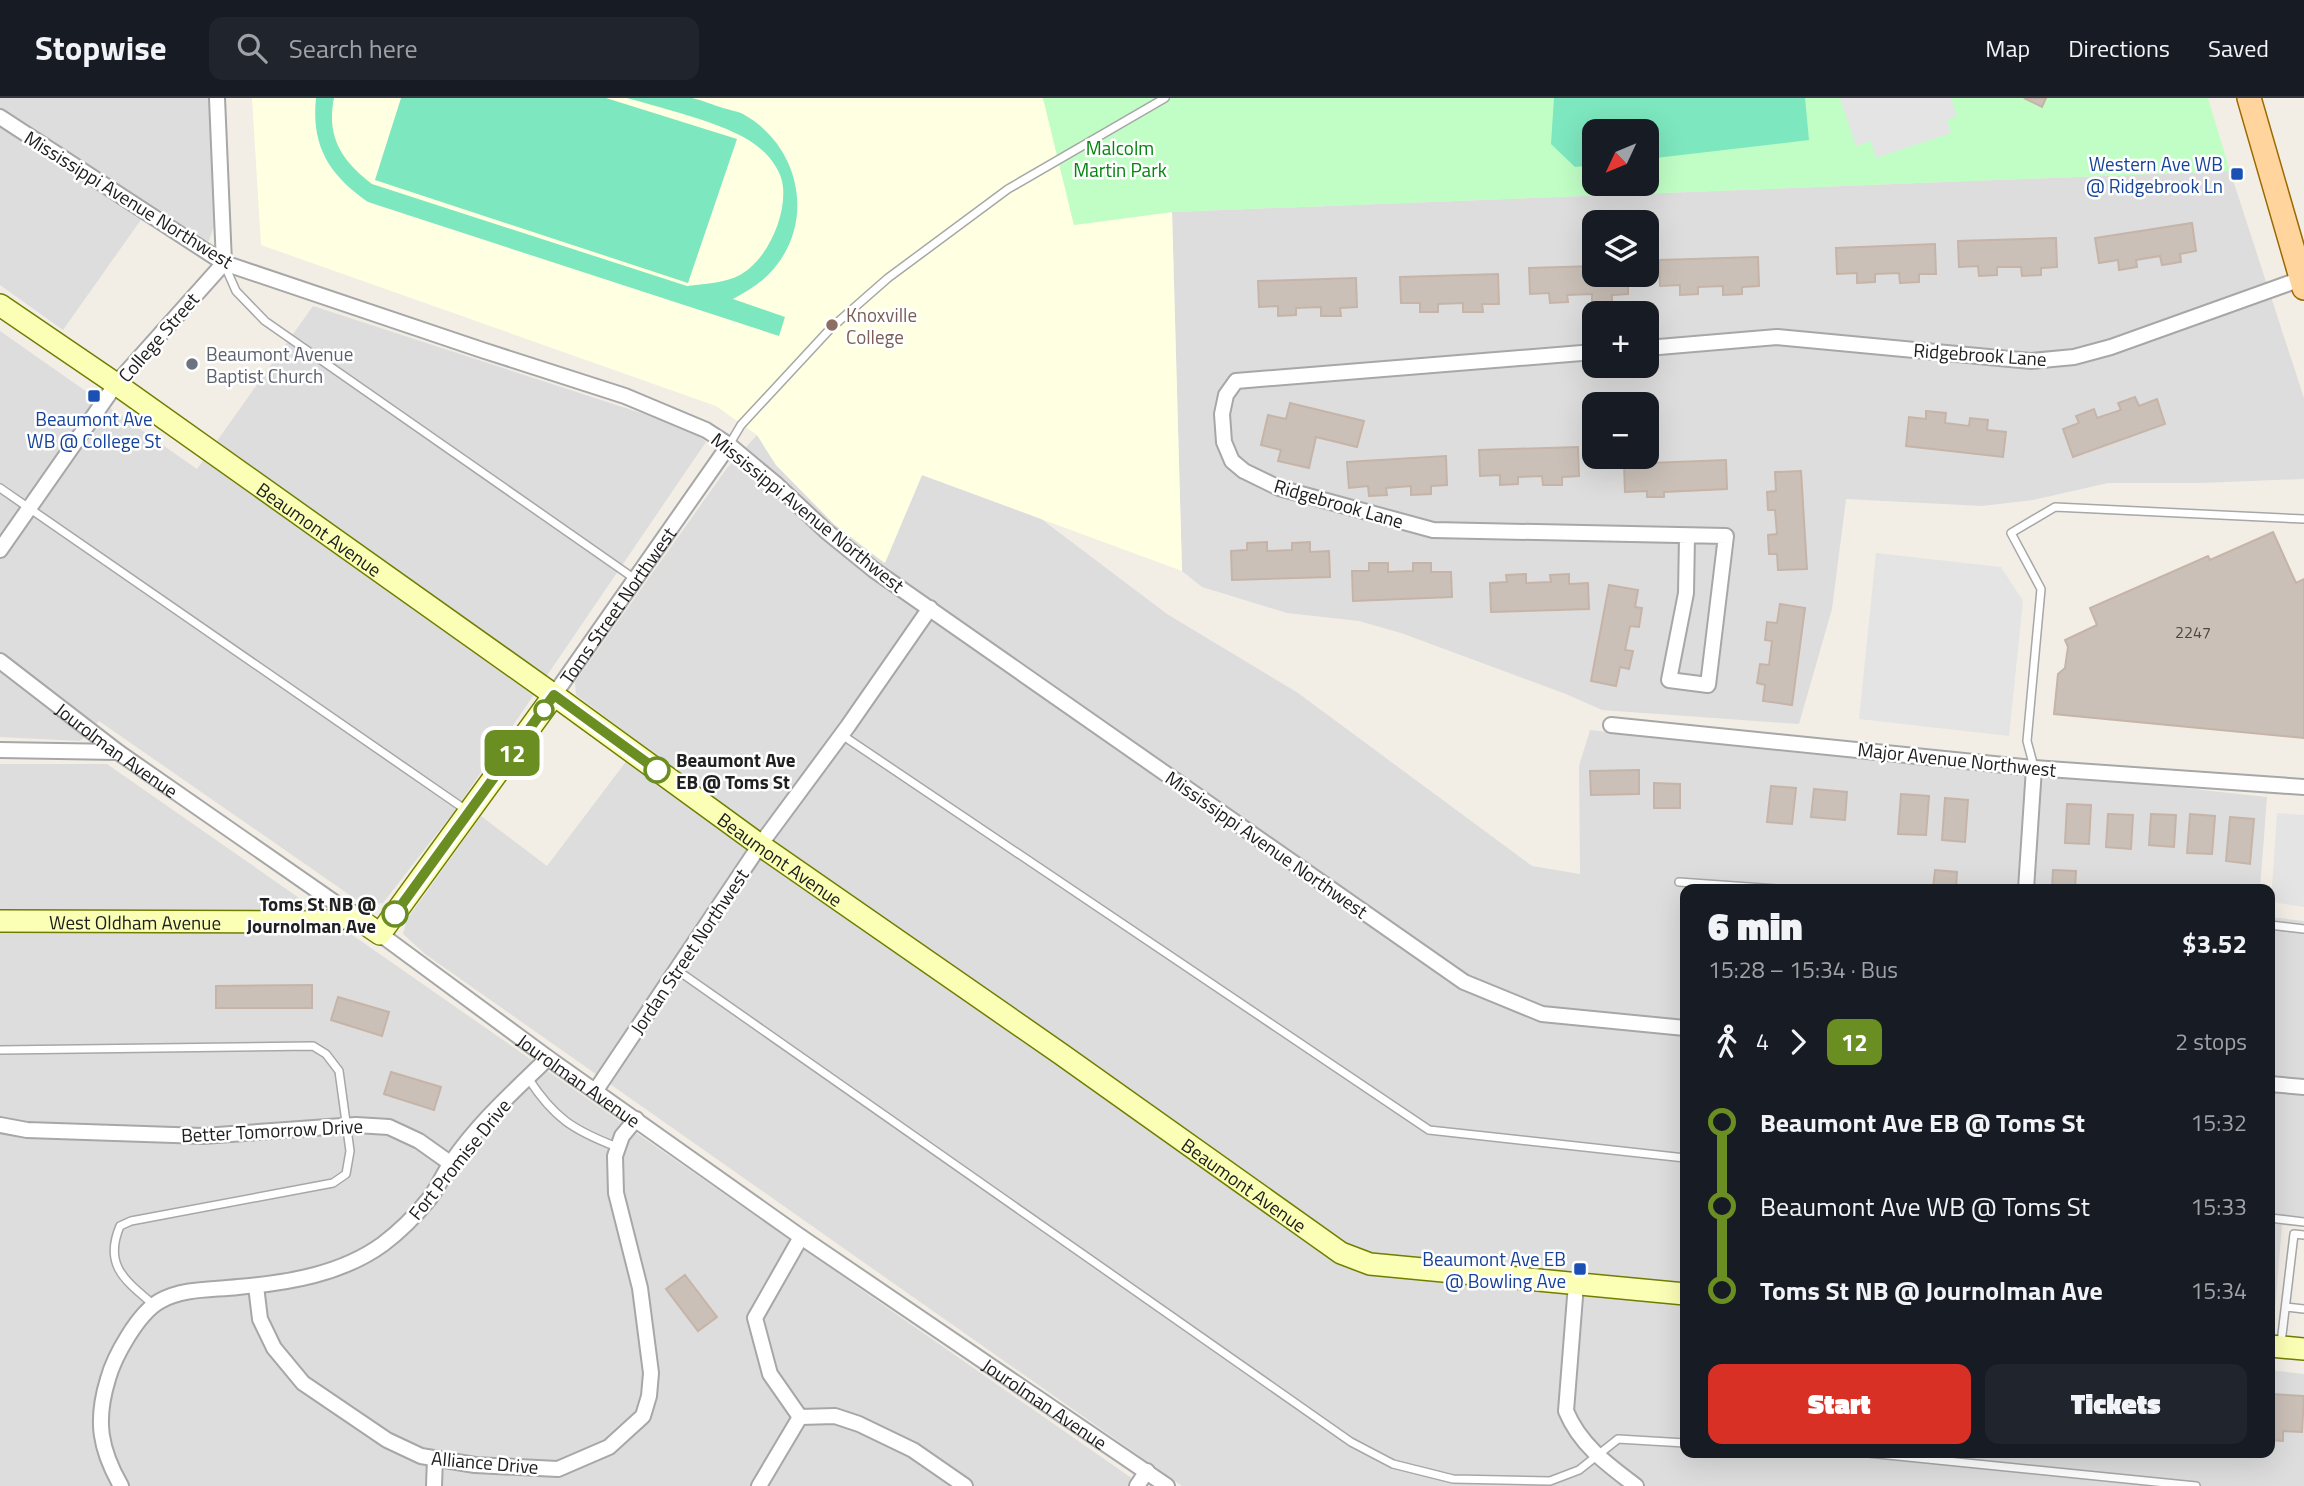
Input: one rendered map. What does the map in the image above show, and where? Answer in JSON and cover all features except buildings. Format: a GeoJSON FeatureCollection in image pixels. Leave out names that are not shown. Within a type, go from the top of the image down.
{"type":"FeatureCollection","features":[{"type":"Feature","properties":{"kind":"main road"},"geometry":{"type":"LineString","coordinates":[[2249,98],[2302,283]]}},
{"type":"Feature","properties":{"kind":"street"},"geometry":{"type":"LineString","coordinates":[[217,98],[224,263]]}},
{"type":"Feature","properties":{"kind":"street","name":"Mississippi Avenue Northwest"},"geometry":{"type":"LineString","coordinates":[[0,117],[224,263],[482,351],[625,396],[706,430],[729,445],[874,570],[1464,982],[1542,1014],[1680,1028]]}},
{"type":"Feature","properties":{"kind":"street","name":"College Street"},"geometry":{"type":"LineString","coordinates":[[0,550],[116,384],[224,263]]}},
{"type":"Feature","properties":{"kind":"street","name":"Ridgebrook Lane"},"geometry":{"type":"LineString","coordinates":[[1659,347],[1777,337],[2031,361],[2063,358],[2111,347],[2302,283]]}},
{"type":"Feature","properties":{"kind":"street","name":"Beaumont Avenue"},"geometry":{"type":"LineString","coordinates":[[0,306],[116,384],[760,845],[1341,1253],[1370,1264],[1680,1294]]}},
{"type":"Feature","properties":{"kind":"street","name":"Ridgebrook Lane"},"geometry":{"type":"LineString","coordinates":[[1582,353],[1236,381],[1226,395],[1222,414],[1224,442],[1232,461],[1244,471],[1279,488],[1433,530],[1726,536],[1708,685],[1669,680],[1686,593],[1687,536]]}},
{"type":"Feature","properties":{"kind":"street","name":"Toms Street Northwest"},"geometry":{"type":"LineString","coordinates":[[380,934],[554,695],[729,445]]}},
{"type":"Feature","properties":{"kind":"street","name":"Jordan Street Northwest"},"geometry":{"type":"LineString","coordinates":[[596,1090],[760,845],[930,608]]}},
{"type":"Feature","properties":{"kind":"street","name":"Jourolman Avenue"},"geometry":{"type":"LineString","coordinates":[[0,661],[118,752],[380,934],[548,1058],[801,1237],[1167,1486]]}},
{"type":"Feature","properties":{"kind":"street","name":"Major Avenue Northwest"},"geometry":{"type":"LineString","coordinates":[[1611,724],[2034,768],[2304,787]]}},
{"type":"Feature","properties":{"kind":"street"},"geometry":{"type":"LineString","coordinates":[[0,750],[118,752]]}},
{"type":"Feature","properties":{"kind":"street"},"geometry":{"type":"LineString","coordinates":[[2026,884],[2034,768]]}},
{"type":"Feature","properties":{"kind":"street","name":"West Oldham Avenue"},"geometry":{"type":"LineString","coordinates":[[0,921],[323,922],[354,916]]}},
{"type":"Feature","properties":{"kind":"street","name":"Fort Promise Drive"},"geometry":{"type":"LineString","coordinates":[[121,1486],[107,1462],[100,1429],[103,1393],[120,1349],[154,1306],[183,1292],[256,1286],[311,1276],[355,1262],[385,1243],[430,1198],[450,1163],[487,1118],[548,1058]]}},
{"type":"Feature","properties":{"kind":"street"},"geometry":{"type":"LineString","coordinates":[[2275,1084],[2304,1087]]}},
{"type":"Feature","properties":{"kind":"street","name":"Alliance Drive"},"geometry":{"type":"LineString","coordinates":[[256,1286],[260,1319],[264,1329],[274,1348],[303,1383],[387,1440],[421,1456],[475,1465],[558,1469],[609,1447],[643,1416],[649,1396],[651,1373],[640,1288],[615,1193],[615,1156],[622,1136],[636,1119]]}},
{"type":"Feature","properties":{"kind":"street","name":"Better Tomorrow Drive"},"geometry":{"type":"LineString","coordinates":[[0,1125],[27,1130],[203,1136],[346,1125],[389,1127],[419,1141],[450,1163]]}},
{"type":"Feature","properties":{"kind":"street"},"geometry":{"type":"LineString","coordinates":[[800,1417],[770,1374],[755,1318],[801,1237]]}},
{"type":"Feature","properties":{"kind":"street"},"geometry":{"type":"LineString","coordinates":[[1576,1284],[1566,1411],[1573,1429],[1597,1455],[1636,1486]]}},
{"type":"Feature","properties":{"kind":"street"},"geometry":{"type":"LineString","coordinates":[[2275,1347],[2304,1349]]}},
{"type":"Feature","properties":{"kind":"street"},"geometry":{"type":"LineString","coordinates":[[800,1417],[835,1416],[859,1424],[913,1450],[965,1486]]}},
{"type":"Feature","properties":{"kind":"street"},"geometry":{"type":"LineString","coordinates":[[759,1486],[800,1417]]}},
{"type":"Feature","properties":{"kind":"street"},"geometry":{"type":"LineString","coordinates":[[434,1486],[435,1458]]}},
{"type":"Feature","properties":{"kind":"street"},"geometry":{"type":"LineString","coordinates":[[1137,1486],[1147,1471]]}},
{"type":"Feature","properties":{"kind":"lane"},"geometry":{"type":"LineString","coordinates":[[729,445],[741,425],[831,328],[888,278],[1008,188],[1165,98]]}},
{"type":"Feature","properties":{"kind":"lane"},"geometry":{"type":"LineString","coordinates":[[224,263],[236,290],[265,321],[635,580]]}},
{"type":"Feature","properties":{"kind":"lane"},"geometry":{"type":"LineString","coordinates":[[0,488],[469,812]]}},
{"type":"Feature","properties":{"kind":"lane"},"geometry":{"type":"LineString","coordinates":[[2034,768],[2027,741],[2041,589],[2011,534],[2055,508],[2304,519]]}},
{"type":"Feature","properties":{"kind":"lane"},"geometry":{"type":"LineString","coordinates":[[841,735],[1429,1130],[1680,1157]]}},
{"type":"Feature","properties":{"kind":"lane"},"geometry":{"type":"LineString","coordinates":[[1679,881],[1716,884]]}},
{"type":"Feature","properties":{"kind":"lane"},"geometry":{"type":"LineString","coordinates":[[2275,926],[2304,929]]}},
{"type":"Feature","properties":{"kind":"lane"},"geometry":{"type":"LineString","coordinates":[[677,970],[1361,1447],[1392,1464],[1453,1479],[1550,1481],[1579,1470],[1618,1439],[1680,1443]]}},
{"type":"Feature","properties":{"kind":"lane"},"geometry":{"type":"LineString","coordinates":[[0,1050],[313,1046],[326,1054],[339,1071],[350,1151],[346,1174],[333,1183],[131,1221],[120,1226],[113,1242],[114,1261],[129,1283],[154,1306]]}},
{"type":"Feature","properties":{"kind":"lane"},"geometry":{"type":"LineString","coordinates":[[528,1078],[545,1104],[566,1122],[586,1135],[618,1147]]}},
{"type":"Feature","properties":{"kind":"lane"},"geometry":{"type":"LineString","coordinates":[[2275,1219],[2304,1222]]}},
{"type":"Feature","properties":{"kind":"lane"},"geometry":{"type":"LineString","coordinates":[[2275,1347],[2286,1307],[2294,1234],[2304,1235]]}},
{"type":"Feature","properties":{"kind":"lane"},"geometry":{"type":"LineString","coordinates":[[2286,1307],[2304,1309]]}},
{"type":"Feature","properties":{"kind":"lane"},"geometry":{"type":"LineString","coordinates":[[1918,1458],[2196,1486]]}},
{"type":"Feature","properties":{"kind":"shaded area"},"geometry":{"type":"Polygon","coordinates":[[[0,98],[210,98],[216,220],[209,241],[202,240],[150,207],[63,330],[0,285],[0,98]]]}},
{"type":"Feature","properties":{"kind":"shaded area","name":"Knoxville College"},"geometry":{"type":"Polygon","coordinates":[[[252,98],[1043,98],[1074,225],[1172,212],[1182,571],[922,475],[885,563],[834,524],[776,465],[757,435],[716,406],[261,245],[252,98]]]}},
{"type":"Feature","properties":{"kind":"shaded area"},"geometry":{"type":"Polygon","coordinates":[[[1840,98],[1951,98],[1957,116],[1947,120],[1951,133],[1876,158],[1871,141],[1856,146],[1840,98]]]}},
{"type":"Feature","properties":{"kind":"shaded area"},"geometry":{"type":"Polygon","coordinates":[[[2230,171],[2304,398],[2304,479],[2108,483],[2033,500],[1982,506],[1846,499],[1832,609],[1799,724],[1602,710],[1401,633],[1359,621],[1287,613],[1202,587],[1182,571],[1172,212],[1585,196],[1659,196],[1659,193],[2230,171]]]}},
{"type":"Feature","properties":{"kind":"shaded area"},"geometry":{"type":"Polygon","coordinates":[[[313,306],[644,414],[698,434],[706,442],[456,809],[383,903],[364,905],[99,721],[80,741],[0,737],[0,331],[197,469],[313,306]]]}},
{"type":"Feature","properties":{"kind":"shaded area"},"geometry":{"type":"Polygon","coordinates":[[[757,435],[776,465],[834,524],[884,563],[922,475],[1040,518],[1167,614],[1298,693],[1532,866],[1580,874],[1579,766],[1590,730],[1807,754],[1889,758],[2267,797],[2260,884],[1680,884],[1680,1458],[2275,1458],[2275,1371],[2304,1374],[2304,1486],[1182,1486],[425,954],[403,934],[407,919],[481,816],[547,866],[640,743],[576,695],[575,682],[727,468],[757,435]]]}},
{"type":"Feature","properties":{"kind":"shaded area"},"geometry":{"type":"Polygon","coordinates":[[[1876,553],[2001,567],[2023,601],[2009,736],[1859,719],[1876,553]]]}},
{"type":"Feature","properties":{"kind":"shaded area"},"geometry":{"type":"Polygon","coordinates":[[[0,764],[107,764],[1143,1486],[0,1486],[0,764]]]}},
{"type":"Feature","properties":{"kind":"shaded area"},"geometry":{"type":"Polygon","coordinates":[[[2277,813],[2304,815],[2304,907],[2275,903],[2275,884],[2272,884],[2277,813]]]}},
{"type":"Feature","properties":{"kind":"shaded area"},"geometry":{"type":"Polygon","coordinates":[[[2275,918],[2304,921],[2304,1226],[2282,1225],[2275,1310],[2275,918]]]}},
{"type":"Feature","properties":{"kind":"green space"},"geometry":{"type":"Polygon","coordinates":[[[316,98],[334,98],[332,125],[339,147],[352,166],[372,184],[687,286],[734,278],[759,259],[778,224],[783,199],[781,177],[762,150],[735,133],[718,125],[627,98],[692,98],[743,114],[763,128],[779,146],[790,167],[796,188],[797,211],[793,234],[783,255],[764,279],[733,299],[785,317],[779,336],[368,202],[343,181],[326,158],[317,131],[316,98]]]}},
{"type":"Feature","properties":{"kind":"green space"},"geometry":{"type":"Polygon","coordinates":[[[401,98],[606,98],[737,139],[688,283],[375,180],[401,98]]]}},
{"type":"Feature","properties":{"kind":"green space","name":"Malcolm Martin Park"},"geometry":{"type":"Polygon","coordinates":[[[1043,98],[2208,98],[2230,171],[1659,193],[1659,119],[1582,119],[1582,196],[1585,196],[1172,212],[1074,225],[1043,98]]]}},
{"type":"Feature","properties":{"kind":"green space"},"geometry":{"type":"Polygon","coordinates":[[[1554,98],[1805,98],[1809,140],[1659,158],[1659,119],[1582,119],[1582,166],[1575,167],[1551,144],[1554,98]]]}},
{"type":"Feature","properties":{"kind":"bus line","name":"12"},"geometry":{"type":"LineString","coordinates":[[395,914],[554,695],[657,770]]}},
{"type":"Feature","properties":{"kind":"place","name":"Western Ave WB @ Ridgebrook Ln"},"geometry":{"type":"Point","coordinates":[2237,174]}},
{"type":"Feature","properties":{"kind":"place","name":"Knoxville College"},"geometry":{"type":"Point","coordinates":[832,325]}},
{"type":"Feature","properties":{"kind":"place","name":"Beaumont Avenue Baptist Church"},"geometry":{"type":"Point","coordinates":[192,364]}},
{"type":"Feature","properties":{"kind":"place","name":"Beaumont Ave WB @ College St"},"geometry":{"type":"Point","coordinates":[94,396]}},
{"type":"Feature","properties":{"kind":"place","name":"Beaumont Ave EB @ Toms St"},"geometry":{"type":"Point","coordinates":[657,770]}},
{"type":"Feature","properties":{"kind":"place","name":"Toms St NB @ Journolman Ave"},"geometry":{"type":"Point","coordinates":[395,914]}},
{"type":"Feature","properties":{"kind":"place","name":"Beaumont Ave EB @ Bowling Ave"},"geometry":{"type":"Point","coordinates":[1580,1269]}}]}
